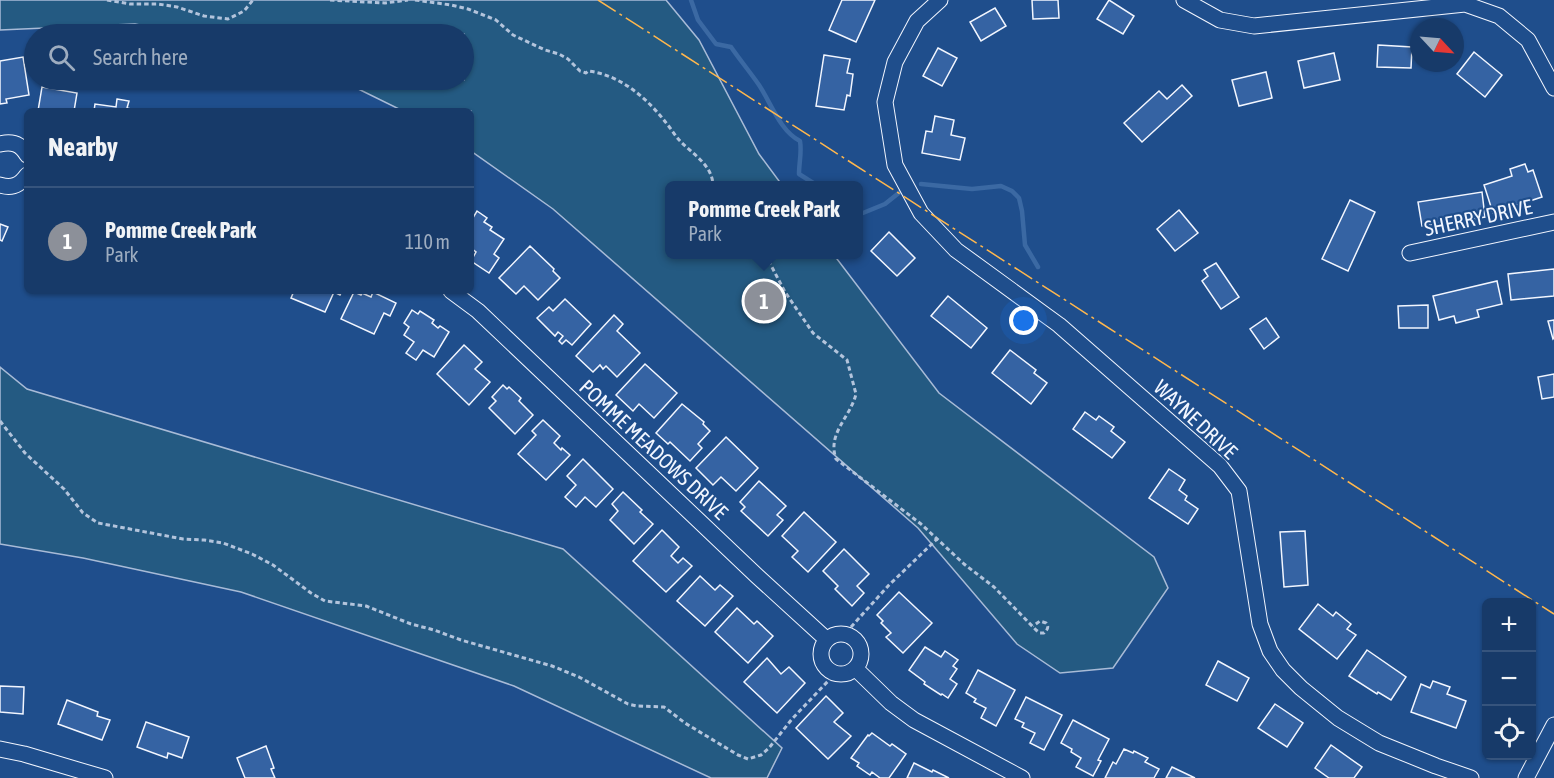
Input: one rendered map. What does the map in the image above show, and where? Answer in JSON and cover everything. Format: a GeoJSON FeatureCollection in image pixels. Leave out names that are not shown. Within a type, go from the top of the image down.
{"type":"FeatureCollection","features":[{"type":"Feature","properties":{"kind":"street","name":"WAYNE DRIVE"},"geometry":{"type":"LineString","coordinates":[[940,0],[918,21],[895,62],[885,102],[895,165],[921,213],[956,250],[1059,325],[1220,466],[1239,491],[1260,624],[1270,651],[1283,670],[1338,718],[1379,743],[1471,778]]}},
{"type":"Feature","properties":{"kind":"street"},"geometry":{"type":"LineString","coordinates":[[1184,0],[1220,20],[1254,26],[1465,4],[1499,16],[1528,40],[1554,88]]}},
{"type":"Feature","properties":{"kind":"street"},"geometry":{"type":"LineString","coordinates":[[0,144],[14,143],[24,151]]}},
{"type":"Feature","properties":{"kind":"street"},"geometry":{"type":"LineString","coordinates":[[0,186],[17,185],[24,178]]}},
{"type":"Feature","properties":{"kind":"street","name":"SHERRY DRIVE"},"geometry":{"type":"LineString","coordinates":[[1410,253],[1554,222]]}},
{"type":"Feature","properties":{"kind":"street","name":"POMME MEADOWS DRIVE"},"geometry":{"type":"LineString","coordinates":[[455,294],[478,311],[826,639]]}},
{"type":"Feature","properties":{"kind":"street"},"geometry":{"type":"LineString","coordinates":[[841,633],[855,640],[860,646],[861,654],[856,669],[841,675],[826,669],[821,662],[820,654],[826,639],[841,633]]}},
{"type":"Feature","properties":{"kind":"street"},"geometry":{"type":"LineString","coordinates":[[856,669],[891,703],[914,720],[1022,778]]}},
{"type":"Feature","properties":{"kind":"street"},"geometry":{"type":"LineString","coordinates":[[1526,778],[1554,725]]}},
{"type":"Feature","properties":{"kind":"street"},"geometry":{"type":"LineString","coordinates":[[0,749],[105,778]]}},
{"type":"Feature","properties":{"kind":"path"},"geometry":{"type":"LineString","coordinates":[[107,0],[158,4],[177,7],[204,16],[228,19],[244,11],[253,0]]}},
{"type":"Feature","properties":{"kind":"path"},"geometry":{"type":"LineString","coordinates":[[330,0],[377,3],[408,0]]}},
{"type":"Feature","properties":{"kind":"path"},"geometry":{"type":"LineString","coordinates":[[415,0],[451,5],[486,16],[496,20],[513,34],[568,59],[580,71],[594,72],[617,79],[638,93],[666,122],[680,141],[703,161],[712,181]]}},
{"type":"Feature","properties":{"kind":"path"},"geometry":{"type":"LineString","coordinates":[[767,259],[785,292],[813,333],[847,360],[856,394],[834,441],[836,459],[904,510],[964,564],[994,587],[1033,626],[1040,633],[1048,630],[1046,622],[1040,621],[1033,626]]}},
{"type":"Feature","properties":{"kind":"path"},"geometry":{"type":"LineString","coordinates":[[0,421],[25,453],[64,489],[83,513],[98,523],[183,539],[224,543],[273,565],[325,601],[366,606],[411,624],[567,671],[628,704],[664,707],[685,723],[748,759],[761,755],[769,748],[792,719],[830,679]]}},
{"type":"Feature","properties":{"kind":"path"},"geometry":{"type":"LineString","coordinates":[[851,627],[889,585],[937,539]]}},
{"type":"Feature","properties":{"kind":"shaded area"},"geometry":{"type":"Polygon","coordinates":[[[0,0],[666,0],[699,40],[759,154],[779,181],[665,181],[665,259],[837,259],[939,393],[1154,557],[1168,588],[1113,668],[1060,673],[1017,644],[918,528],[553,209],[474,153],[474,108],[397,108],[360,90],[474,90],[474,24],[24,24],[24,29],[0,30],[0,0]]]}},
{"type":"Feature","properties":{"kind":"shaded area"},"geometry":{"type":"Polygon","coordinates":[[[0,367],[27,389],[563,549],[782,748],[767,778],[711,778],[514,686],[241,592],[83,558],[0,544],[0,367]]]}},
{"type":"Feature","properties":{"kind":"building"},"geometry":{"type":"Polygon","coordinates":[[[842,0],[875,0],[856,42],[829,30],[842,0]]]}},
{"type":"Feature","properties":{"kind":"building"},"geometry":{"type":"Polygon","coordinates":[[[1032,0],[1058,0],[1059,18],[1033,19],[1032,0]]]}},
{"type":"Feature","properties":{"kind":"building"},"geometry":{"type":"Polygon","coordinates":[[[1109,0],[1134,16],[1123,34],[1097,19],[1109,0]]]}},
{"type":"Feature","properties":{"kind":"building"},"geometry":{"type":"Polygon","coordinates":[[[995,8],[1006,26],[981,41],[970,22],[995,8]]]}},
{"type":"Feature","properties":{"kind":"building"},"geometry":{"type":"Polygon","coordinates":[[[1378,45],[1410,47],[1410,68],[1377,67],[1378,45]]]}},
{"type":"Feature","properties":{"kind":"building"},"geometry":{"type":"Polygon","coordinates":[[[938,48],[957,58],[942,86],[923,76],[938,48]]]}},
{"type":"Feature","properties":{"kind":"building"},"geometry":{"type":"Polygon","coordinates":[[[1474,52],[1502,75],[1485,97],[1457,74],[1464,72],[1464,65],[1474,52]]]}},
{"type":"Feature","properties":{"kind":"building"},"geometry":{"type":"Polygon","coordinates":[[[1334,53],[1340,80],[1304,88],[1298,61],[1334,53]]]}},
{"type":"Feature","properties":{"kind":"building"},"geometry":{"type":"Polygon","coordinates":[[[824,55],[850,59],[847,73],[853,74],[850,96],[847,95],[844,110],[816,106],[824,55]]]}},
{"type":"Feature","properties":{"kind":"building"},"geometry":{"type":"Polygon","coordinates":[[[23,57],[24,90],[28,90],[29,95],[6,99],[7,103],[0,104],[0,61],[23,57]]]}},
{"type":"Feature","properties":{"kind":"building"},"geometry":{"type":"Polygon","coordinates":[[[1266,72],[1272,98],[1239,106],[1232,80],[1266,72]]]}},
{"type":"Feature","properties":{"kind":"building"},"geometry":{"type":"Polygon","coordinates":[[[1182,85],[1192,96],[1142,142],[1124,123],[1159,91],[1167,99],[1182,85]]]}},
{"type":"Feature","properties":{"kind":"building"},"geometry":{"type":"Polygon","coordinates":[[[42,90],[77,93],[74,108],[38,108],[42,90]]]}},
{"type":"Feature","properties":{"kind":"building"},"geometry":{"type":"Polygon","coordinates":[[[117,99],[129,101],[127,108],[94,108],[95,104],[116,107],[117,99]]]}},
{"type":"Feature","properties":{"kind":"building"},"geometry":{"type":"Polygon","coordinates":[[[935,116],[954,120],[951,135],[965,138],[960,160],[922,153],[926,131],[932,132],[935,116]]]}},
{"type":"Feature","properties":{"kind":"building"},"geometry":{"type":"Polygon","coordinates":[[[1525,164],[1528,172],[1533,170],[1542,197],[1493,213],[1484,185],[1512,176],[1510,169],[1525,164]]]}},
{"type":"Feature","properties":{"kind":"building"},"geometry":{"type":"Polygon","coordinates":[[[1482,192],[1485,217],[1422,226],[1418,202],[1482,192]]]}},
{"type":"Feature","properties":{"kind":"building"},"geometry":{"type":"Polygon","coordinates":[[[1350,200],[1375,212],[1348,271],[1322,259],[1350,200]]]}},
{"type":"Feature","properties":{"kind":"building"},"geometry":{"type":"Polygon","coordinates":[[[1179,210],[1198,233],[1175,251],[1157,229],[1179,210]]]}},
{"type":"Feature","properties":{"kind":"building"},"geometry":{"type":"Polygon","coordinates":[[[477,211],[487,218],[484,222],[492,227],[490,230],[504,239],[494,254],[499,258],[489,273],[474,263],[476,252],[474,250],[474,216],[477,211]]]}},
{"type":"Feature","properties":{"kind":"building"},"geometry":{"type":"Polygon","coordinates":[[[0,224],[8,227],[2,241],[0,240],[0,224]]]}},
{"type":"Feature","properties":{"kind":"building"},"geometry":{"type":"Polygon","coordinates":[[[889,232],[915,258],[897,276],[871,251],[889,232]]]}},
{"type":"Feature","properties":{"kind":"building"},"geometry":{"type":"Polygon","coordinates":[[[530,246],[560,278],[538,300],[524,286],[516,294],[499,278],[530,246]]]}},
{"type":"Feature","properties":{"kind":"building"},"geometry":{"type":"Polygon","coordinates":[[[1216,263],[1239,297],[1221,309],[1202,281],[1208,276],[1204,270],[1216,263]]]}},
{"type":"Feature","properties":{"kind":"building"},"geometry":{"type":"Polygon","coordinates":[[[1554,269],[1554,296],[1511,300],[1508,274],[1554,269]]]}},
{"type":"Feature","properties":{"kind":"building"},"geometry":{"type":"Polygon","coordinates":[[[1497,281],[1502,304],[1477,310],[1479,317],[1456,323],[1454,316],[1439,320],[1433,296],[1497,281]]]}},
{"type":"Feature","properties":{"kind":"building"},"geometry":{"type":"Polygon","coordinates":[[[293,294],[333,294],[325,312],[291,298],[293,294]]]}},
{"type":"Feature","properties":{"kind":"building"},"geometry":{"type":"Polygon","coordinates":[[[353,294],[364,294],[371,297],[372,294],[377,294],[396,303],[390,316],[384,313],[374,334],[341,319],[353,294]]]}},
{"type":"Feature","properties":{"kind":"building"},"geometry":{"type":"Polygon","coordinates":[[[948,296],[987,328],[971,348],[931,316],[948,296]]]}},
{"type":"Feature","properties":{"kind":"building"},"geometry":{"type":"Polygon","coordinates":[[[565,299],[591,324],[572,345],[566,340],[562,344],[559,341],[563,336],[558,332],[555,336],[537,318],[549,307],[553,311],[565,299]]]}},
{"type":"Feature","properties":{"kind":"building"},"geometry":{"type":"Polygon","coordinates":[[[1428,305],[1428,328],[1399,328],[1398,306],[1428,305]]]}},
{"type":"Feature","properties":{"kind":"building"},"geometry":{"type":"Polygon","coordinates":[[[412,310],[418,314],[420,311],[434,320],[432,323],[438,328],[440,326],[449,332],[434,357],[423,350],[416,360],[406,353],[414,342],[404,335],[409,327],[404,323],[412,310]]]}},
{"type":"Feature","properties":{"kind":"building"},"geometry":{"type":"Polygon","coordinates":[[[614,315],[623,324],[617,331],[640,353],[617,377],[606,366],[603,369],[600,365],[593,372],[576,356],[614,315]]]}},
{"type":"Feature","properties":{"kind":"building"},"geometry":{"type":"Polygon","coordinates":[[[1266,318],[1279,337],[1264,349],[1250,329],[1266,318]]]}},
{"type":"Feature","properties":{"kind":"building"},"geometry":{"type":"Polygon","coordinates":[[[1554,320],[1554,338],[1553,339],[1548,321],[1554,320]]]}},
{"type":"Feature","properties":{"kind":"building"},"geometry":{"type":"Polygon","coordinates":[[[464,345],[482,362],[475,369],[490,382],[469,405],[437,374],[464,345]]]}},
{"type":"Feature","properties":{"kind":"building"},"geometry":{"type":"Polygon","coordinates":[[[1010,350],[1036,370],[1034,373],[1047,383],[1031,404],[992,373],[1010,350]]]}},
{"type":"Feature","properties":{"kind":"building"},"geometry":{"type":"Polygon","coordinates":[[[645,364],[677,393],[654,418],[639,404],[633,411],[616,395],[645,364]]]}},
{"type":"Feature","properties":{"kind":"building"},"geometry":{"type":"Polygon","coordinates":[[[1554,374],[1554,397],[1542,399],[1538,377],[1554,374]]]}},
{"type":"Feature","properties":{"kind":"building"},"geometry":{"type":"Polygon","coordinates":[[[503,385],[507,389],[509,387],[521,398],[519,401],[533,415],[515,434],[489,408],[496,401],[492,397],[503,385]]]}},
{"type":"Feature","properties":{"kind":"building"},"geometry":{"type":"Polygon","coordinates":[[[682,404],[704,422],[703,424],[710,431],[698,444],[702,448],[690,461],[670,442],[668,444],[656,433],[682,404]]]}},
{"type":"Feature","properties":{"kind":"building"},"geometry":{"type":"Polygon","coordinates":[[[1085,412],[1096,420],[1099,416],[1114,427],[1111,431],[1125,442],[1112,458],[1073,429],[1085,412]]]}},
{"type":"Feature","properties":{"kind":"building"},"geometry":{"type":"Polygon","coordinates":[[[543,420],[560,436],[554,443],[570,455],[546,480],[518,454],[536,435],[532,431],[543,420]]]}},
{"type":"Feature","properties":{"kind":"building"},"geometry":{"type":"Polygon","coordinates":[[[726,437],[758,468],[736,491],[721,477],[713,485],[696,468],[726,437]]]}},
{"type":"Feature","properties":{"kind":"building"},"geometry":{"type":"Polygon","coordinates":[[[583,459],[613,489],[596,507],[585,497],[576,507],[565,497],[576,485],[567,476],[583,459]]]}},
{"type":"Feature","properties":{"kind":"building"},"geometry":{"type":"Polygon","coordinates":[[[1169,469],[1185,480],[1179,490],[1187,496],[1185,500],[1198,509],[1188,524],[1149,498],[1169,469]]]}},
{"type":"Feature","properties":{"kind":"building"},"geometry":{"type":"Polygon","coordinates":[[[759,481],[786,506],[777,515],[783,520],[768,536],[741,511],[745,507],[740,502],[759,481]]]}},
{"type":"Feature","properties":{"kind":"building"},"geometry":{"type":"Polygon","coordinates":[[[623,492],[653,524],[634,544],[610,520],[618,511],[612,504],[623,492]]]}},
{"type":"Feature","properties":{"kind":"building"},"geometry":{"type":"Polygon","coordinates":[[[804,512],[836,542],[808,572],[792,557],[798,551],[782,536],[804,512]]]}},
{"type":"Feature","properties":{"kind":"building"},"geometry":{"type":"Polygon","coordinates":[[[662,530],[679,547],[671,556],[678,563],[683,558],[692,566],[666,592],[633,561],[662,530]]]}},
{"type":"Feature","properties":{"kind":"building"},"geometry":{"type":"Polygon","coordinates":[[[1305,531],[1308,585],[1284,587],[1280,532],[1305,531]]]}},
{"type":"Feature","properties":{"kind":"building"},"geometry":{"type":"Polygon","coordinates":[[[844,549],[869,574],[857,586],[864,593],[852,606],[835,589],[838,586],[823,571],[844,549]]]}},
{"type":"Feature","properties":{"kind":"building"},"geometry":{"type":"Polygon","coordinates":[[[700,576],[715,590],[720,585],[733,596],[705,626],[677,601],[700,576]]]}},
{"type":"Feature","properties":{"kind":"building"},"geometry":{"type":"Polygon","coordinates":[[[899,592],[932,623],[903,653],[886,637],[891,633],[877,615],[899,592]]]}},
{"type":"Feature","properties":{"kind":"building"},"geometry":{"type":"Polygon","coordinates":[[[1318,604],[1333,616],[1336,612],[1351,624],[1347,629],[1356,635],[1337,659],[1299,629],[1318,604]]]}},
{"type":"Feature","properties":{"kind":"building"},"geometry":{"type":"Polygon","coordinates":[[[737,608],[754,624],[757,621],[773,636],[748,663],[715,632],[737,608]]]}},
{"type":"Feature","properties":{"kind":"building"},"geometry":{"type":"Polygon","coordinates":[[[925,647],[941,657],[945,651],[958,660],[953,666],[957,669],[950,679],[957,684],[948,698],[924,684],[925,682],[909,670],[925,647]]]}},
{"type":"Feature","properties":{"kind":"building"},"geometry":{"type":"Polygon","coordinates":[[[1367,650],[1406,677],[1391,700],[1349,676],[1367,650]]]}},
{"type":"Feature","properties":{"kind":"building"},"geometry":{"type":"Polygon","coordinates":[[[767,658],[781,674],[789,667],[805,683],[777,713],[744,682],[767,658]]]}},
{"type":"Feature","properties":{"kind":"building"},"geometry":{"type":"Polygon","coordinates":[[[1218,661],[1249,678],[1237,701],[1206,685],[1218,661]]]}},
{"type":"Feature","properties":{"kind":"building"},"geometry":{"type":"Polygon","coordinates":[[[978,670],[1015,690],[996,726],[981,718],[986,708],[974,702],[976,699],[966,693],[978,670]]]}},
{"type":"Feature","properties":{"kind":"building"},"geometry":{"type":"Polygon","coordinates":[[[1433,681],[1450,687],[1447,694],[1466,701],[1456,728],[1411,712],[1421,684],[1430,688],[1433,681]]]}},
{"type":"Feature","properties":{"kind":"building"},"geometry":{"type":"Polygon","coordinates":[[[0,686],[24,687],[23,714],[0,712],[0,686]]]}},
{"type":"Feature","properties":{"kind":"building"},"geometry":{"type":"Polygon","coordinates":[[[826,696],[843,713],[834,722],[851,736],[828,759],[796,728],[826,696]]]}},
{"type":"Feature","properties":{"kind":"building"},"geometry":{"type":"Polygon","coordinates":[[[1026,697],[1062,715],[1044,750],[1030,743],[1035,733],[1022,727],[1024,723],[1015,719],[1026,697]]]}},
{"type":"Feature","properties":{"kind":"building"},"geometry":{"type":"Polygon","coordinates":[[[67,700],[98,712],[97,716],[110,720],[102,740],[58,724],[67,700]]]}},
{"type":"Feature","properties":{"kind":"building"},"geometry":{"type":"Polygon","coordinates":[[[1275,704],[1303,723],[1287,747],[1258,728],[1275,704]]]}},
{"type":"Feature","properties":{"kind":"building"},"geometry":{"type":"Polygon","coordinates":[[[1073,720],[1109,739],[1093,776],[1076,767],[1081,758],[1061,743],[1073,720]]]}},
{"type":"Feature","properties":{"kind":"building"},"geometry":{"type":"Polygon","coordinates":[[[146,722],[189,737],[182,758],[168,753],[167,758],[137,747],[146,722]]]}},
{"type":"Feature","properties":{"kind":"building"},"geometry":{"type":"Polygon","coordinates":[[[872,733],[906,754],[889,778],[880,778],[872,772],[870,775],[857,766],[859,763],[851,758],[872,733]]]}},
{"type":"Feature","properties":{"kind":"building"},"geometry":{"type":"Polygon","coordinates":[[[1331,745],[1362,767],[1354,778],[1329,778],[1315,768],[1331,745]]]}},
{"type":"Feature","properties":{"kind":"building"},"geometry":{"type":"Polygon","coordinates":[[[266,746],[275,778],[245,778],[237,758],[266,746]]]}},
{"type":"Feature","properties":{"kind":"building"},"geometry":{"type":"Polygon","coordinates":[[[1124,749],[1148,758],[1145,762],[1159,769],[1154,778],[1105,778],[1113,762],[1116,764],[1124,749]]]}},
{"type":"Feature","properties":{"kind":"building"},"geometry":{"type":"Polygon","coordinates":[[[914,763],[932,772],[933,770],[949,778],[907,778],[914,763]]]}},
{"type":"Feature","properties":{"kind":"building"},"geometry":{"type":"Polygon","coordinates":[[[1172,767],[1195,778],[1166,778],[1172,767]]]}},
{"type":"Feature","properties":{"kind":"waterway"},"geometry":{"type":"LineString","coordinates":[[691,0],[698,20],[716,44],[731,47],[759,85],[781,124],[800,141],[799,174],[810,181]]}},
{"type":"Feature","properties":{"kind":"waterway"},"geometry":{"type":"LineString","coordinates":[[921,184],[972,189],[1001,186],[1012,191],[1019,198],[1025,245],[1038,267]]}},
{"type":"Feature","properties":{"kind":"waterway"},"geometry":{"type":"LineString","coordinates":[[863,213],[885,204],[900,192]]}},
{"type":"Feature","properties":{"kind":"power"},"geometry":{"type":"LineString","coordinates":[[598,0],[1554,614]]}},
{"type":"Feature","properties":{"kind":"place","name":"Pomme Creek Park"},"geometry":{"type":"Point","coordinates":[764,301]}}]}
